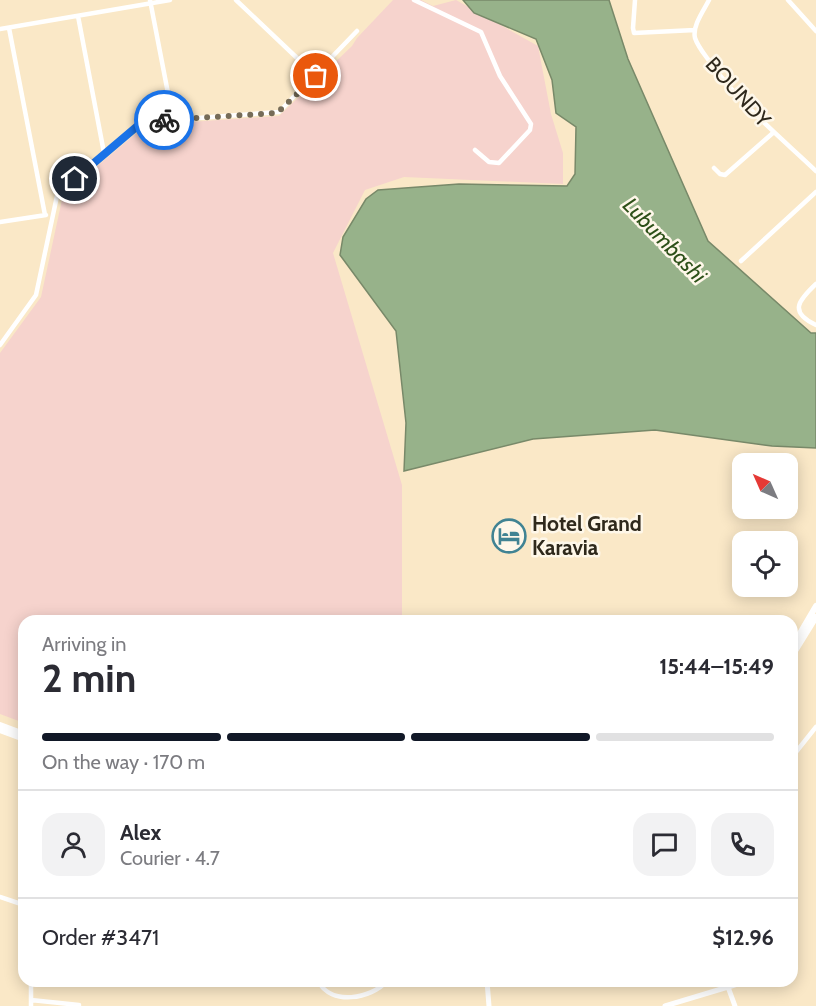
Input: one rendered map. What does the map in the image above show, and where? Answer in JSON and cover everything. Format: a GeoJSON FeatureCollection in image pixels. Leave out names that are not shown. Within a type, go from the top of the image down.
{"type":"FeatureCollection","features":[{"type":"Feature","properties":{"kind":"main road"},"geometry":{"type":"LineString","coordinates":[[798,638],[815,612]]}},
{"type":"Feature","properties":{"kind":"main road"},"geometry":{"type":"LineString","coordinates":[[798,645],[815,612]]}},
{"type":"Feature","properties":{"kind":"main road"},"geometry":{"type":"LineString","coordinates":[[0,725],[18,734]]}},
{"type":"Feature","properties":{"kind":"main road"},"geometry":{"type":"LineString","coordinates":[[0,730],[18,735]]}},
{"type":"Feature","properties":{"kind":"street"},"geometry":{"type":"LineString","coordinates":[[0,29],[170,0]]}},
{"type":"Feature","properties":{"kind":"street"},"geometry":{"type":"LineString","coordinates":[[236,0],[316,76]]}},
{"type":"Feature","properties":{"kind":"street"},"geometry":{"type":"LineString","coordinates":[[414,0],[481,32],[500,76],[530,121],[530,130],[499,163],[489,162],[475,150]]}},
{"type":"Feature","properties":{"kind":"street"},"geometry":{"type":"LineString","coordinates":[[635,0],[634,33],[695,30],[709,0]]}},
{"type":"Feature","properties":{"kind":"street"},"geometry":{"type":"LineString","coordinates":[[788,0],[816,31]]}},
{"type":"Feature","properties":{"kind":"street"},"geometry":{"type":"LineString","coordinates":[[150,2],[173,119]]}},
{"type":"Feature","properties":{"kind":"street"},"geometry":{"type":"LineString","coordinates":[[78,16],[104,153]]}},
{"type":"Feature","properties":{"kind":"street"},"geometry":{"type":"LineString","coordinates":[[9,28],[45,215]]}},
{"type":"Feature","properties":{"kind":"street","name":"BOUNDY"},"geometry":{"type":"LineString","coordinates":[[695,30],[695,37],[699,45],[716,70],[774,132],[816,171]]}},
{"type":"Feature","properties":{"kind":"street"},"geometry":{"type":"LineString","coordinates":[[0,345],[36,296],[48,246],[51,213],[60,192],[104,153],[141,123],[277,113],[316,76],[357,31]]}},
{"type":"Feature","properties":{"kind":"street"},"geometry":{"type":"LineString","coordinates":[[714,168],[720,174],[725,175],[774,132]]}},
{"type":"Feature","properties":{"kind":"street"},"geometry":{"type":"LineString","coordinates":[[741,261],[816,192]]}},
{"type":"Feature","properties":{"kind":"street"},"geometry":{"type":"LineString","coordinates":[[0,222],[51,213]]}},
{"type":"Feature","properties":{"kind":"street"},"geometry":{"type":"LineString","coordinates":[[816,284],[801,298],[799,311],[803,317],[816,325]]}},
{"type":"Feature","properties":{"kind":"street"},"geometry":{"type":"LineString","coordinates":[[798,750],[816,727]]}},
{"type":"Feature","properties":{"kind":"street"},"geometry":{"type":"LineString","coordinates":[[0,897],[18,903]]}},
{"type":"Feature","properties":{"kind":"street"},"geometry":{"type":"LineString","coordinates":[[31,987],[32,1006]]}},
{"type":"Feature","properties":{"kind":"street"},"geometry":{"type":"LineString","coordinates":[[322,987],[324,990],[347,999],[356,998],[381,987]]}},
{"type":"Feature","properties":{"kind":"street"},"geometry":{"type":"LineString","coordinates":[[487,987],[489,1006]]}},
{"type":"Feature","properties":{"kind":"street"},"geometry":{"type":"LineString","coordinates":[[665,1006],[729,987],[735,1006]]}},
{"type":"Feature","properties":{"kind":"street"},"geometry":{"type":"LineString","coordinates":[[31,1000],[79,1005]]}},
{"type":"Feature","properties":{"kind":"shaded area"},"geometry":{"type":"Polygon","coordinates":[[[393,0],[421,0],[433,6],[456,0],[538,46],[551,114],[563,153],[563,184],[404,177],[365,190],[333,253],[402,485],[402,615],[18,615],[18,721],[0,714],[0,353],[41,297],[63,195],[146,125],[279,116],[352,46],[393,0]]]}},
{"type":"Feature","properties":{"kind":"water","name":"Lubumbashi"},"geometry":{"type":"Polygon","coordinates":[[[463,0],[609,0],[628,59],[708,241],[811,333],[816,333],[816,448],[772,446],[655,430],[533,439],[404,471],[406,423],[396,331],[340,255],[343,237],[366,199],[378,190],[459,184],[567,186],[575,174],[576,127],[556,113],[552,80],[536,39],[474,13],[463,0]]]}},
{"type":"Feature","properties":{"kind":"way so far"},"geometry":{"type":"LineString","coordinates":[[164,120],[277,113],[316,76]]}},
{"type":"Feature","properties":{"kind":"place","name":"Hotel Grand Karavia"},"geometry":{"type":"Point","coordinates":[509,536]}},
{"type":"Feature","properties":{"kind":"route"},"geometry":{"type":"LineString","coordinates":[[75,179],[141,123],[164,120]]}}]}
